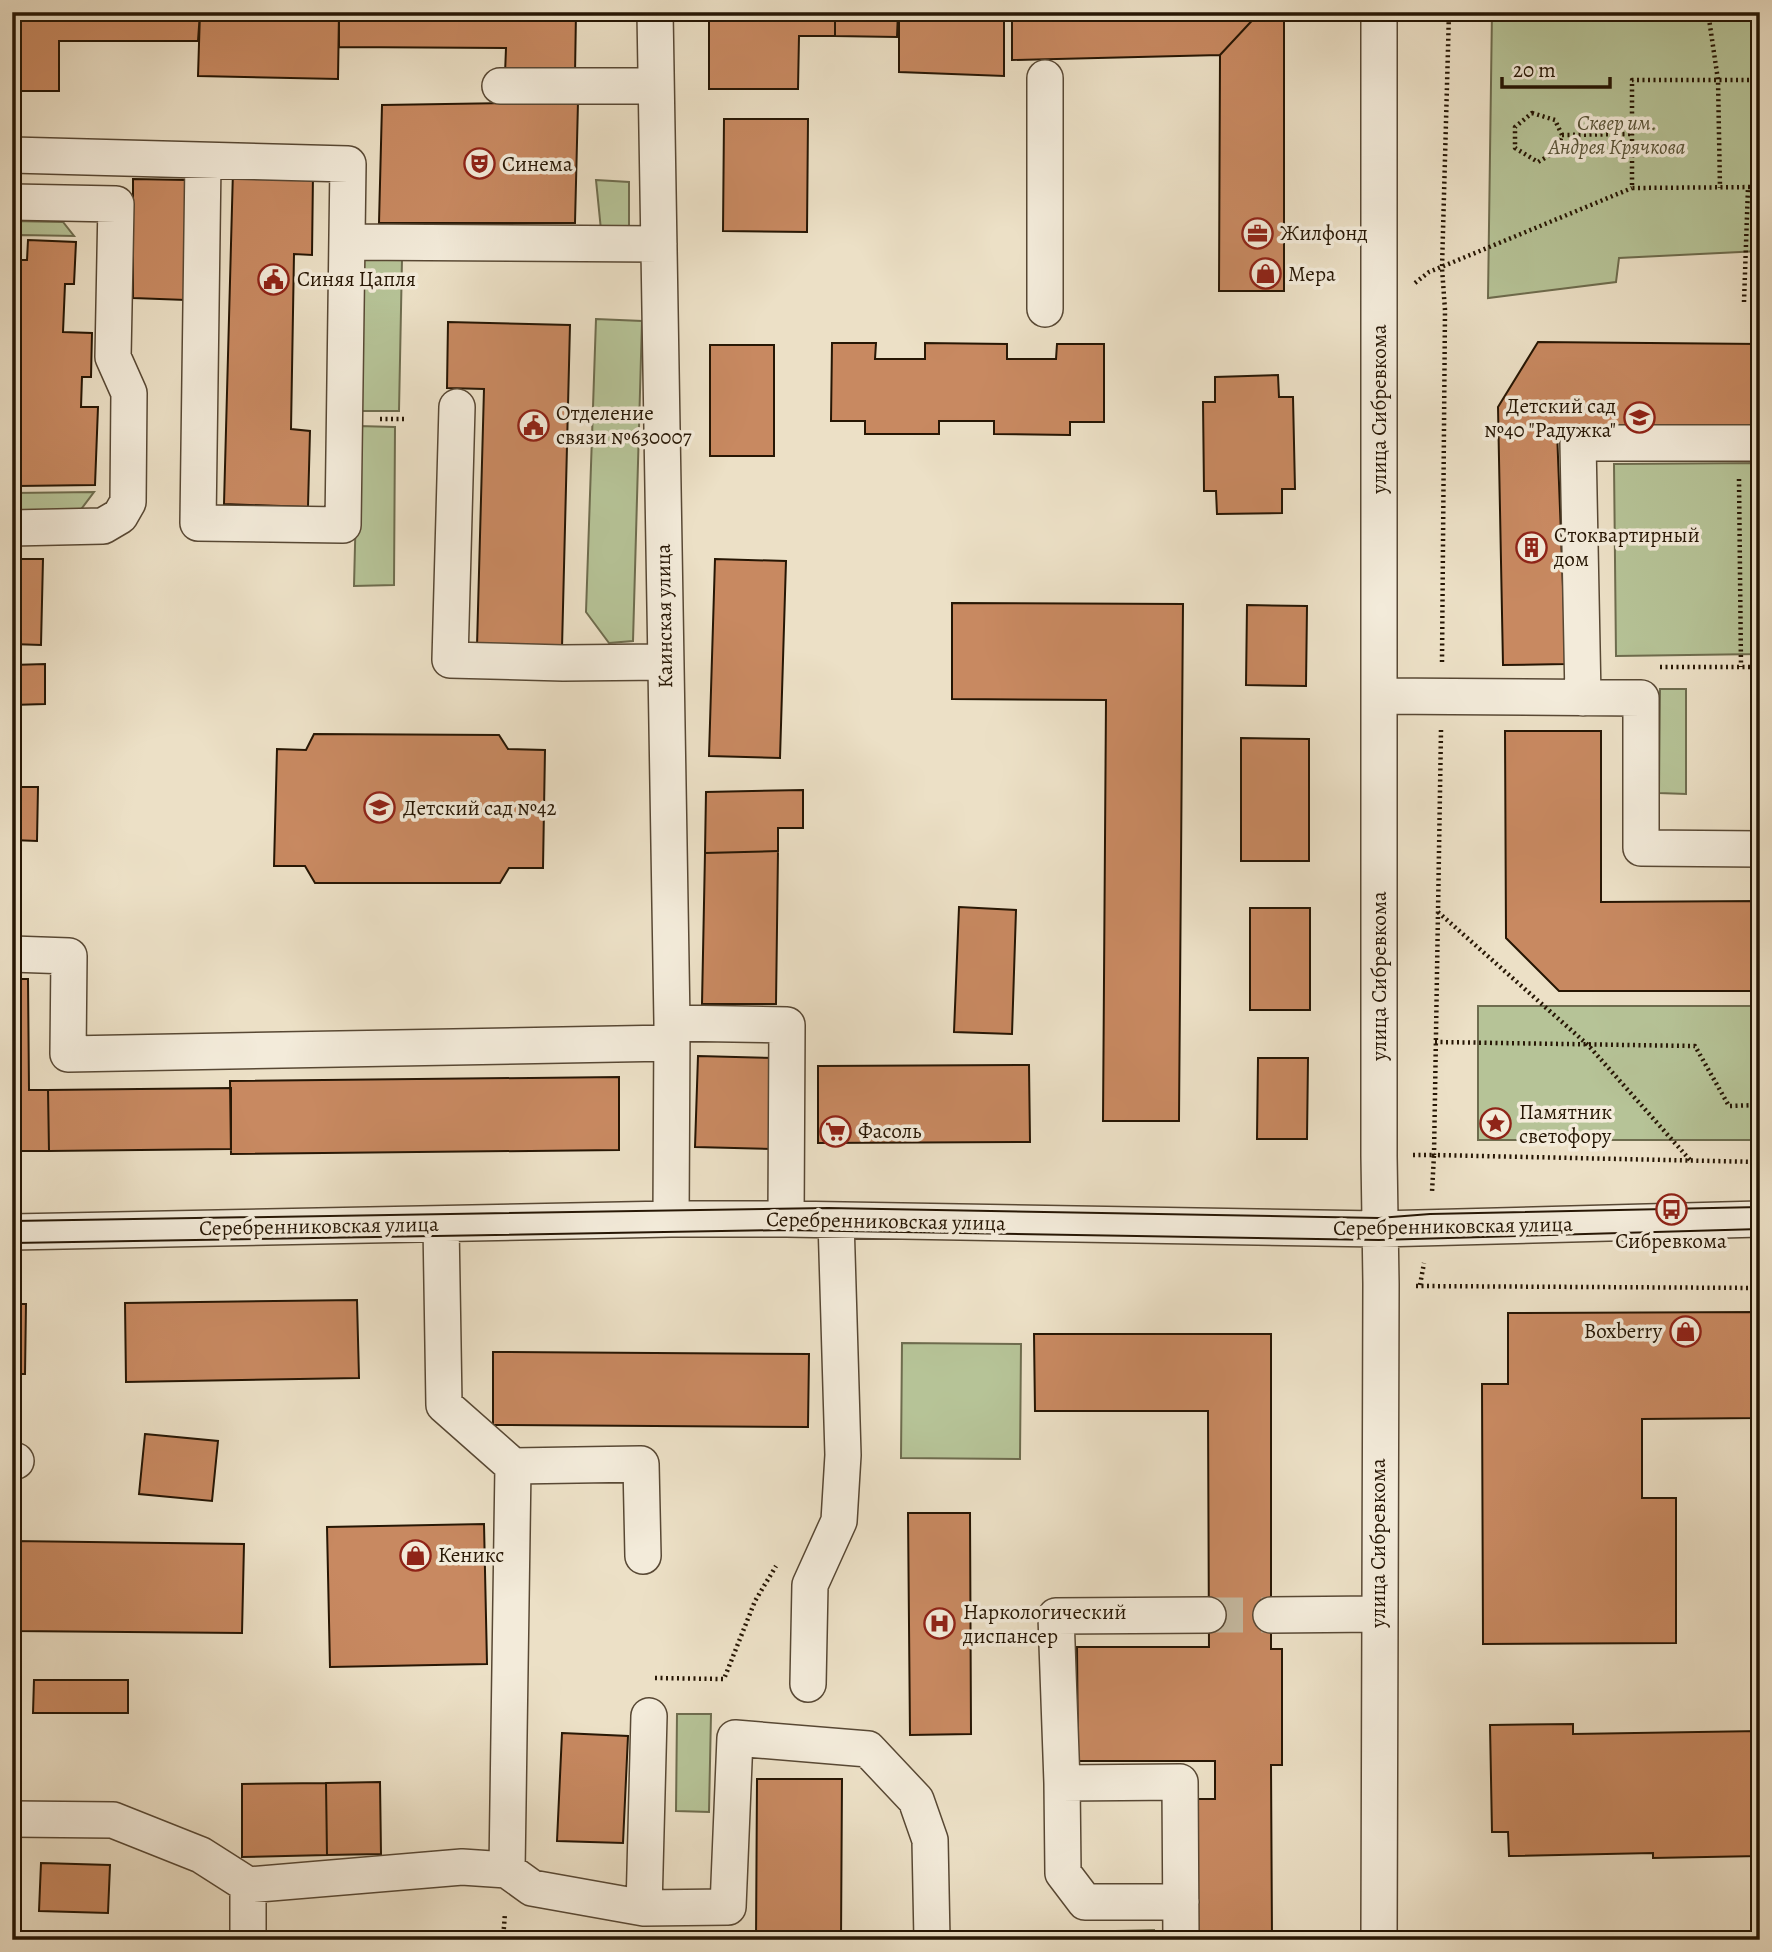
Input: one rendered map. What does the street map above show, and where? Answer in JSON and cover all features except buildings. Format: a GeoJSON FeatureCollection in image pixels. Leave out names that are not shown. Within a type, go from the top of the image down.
{"type":"FeatureCollection","features":[{"type":"Feature","properties":{"kind":"street","name":"Каинская улица"},"geometry":{"type":"LineString","coordinates":[[655,12],[671,1033],[671,1219]]}},
{"type":"Feature","properties":{"kind":"street","name":"улица Сибревкома"},"geometry":{"type":"LineString","coordinates":[[1378,1940],[1381,1284],[1379,12]]}},
{"type":"Feature","properties":{"kind":"street"},"geometry":{"type":"LineString","coordinates":[[1045,78],[1045,309]]}},
{"type":"Feature","properties":{"kind":"street"},"geometry":{"type":"LineString","coordinates":[[500,86],[656,86]]}},
{"type":"Feature","properties":{"kind":"street"},"geometry":{"type":"LineString","coordinates":[[12,155],[348,164],[343,526],[198,523],[203,161]]}},
{"type":"Feature","properties":{"kind":"street"},"geometry":{"type":"LineString","coordinates":[[12,202],[116,204],[113,357],[129,393],[129,420],[128,502],[120,516],[103,526],[12,527]]}},
{"type":"Feature","properties":{"kind":"street"},"geometry":{"type":"LineString","coordinates":[[347,242],[659,244]]}},
{"type":"Feature","properties":{"kind":"street"},"geometry":{"type":"LineString","coordinates":[[457,407],[450,660],[664,662]]}},
{"type":"Feature","properties":{"kind":"street"},"geometry":{"type":"LineString","coordinates":[[1583,698],[1578,443],[1749,443]]}},
{"type":"Feature","properties":{"kind":"street"},"geometry":{"type":"LineString","coordinates":[[1379,696],[1641,698],[1641,848],[1760,849]]}},
{"type":"Feature","properties":{"kind":"street"},"geometry":{"type":"LineString","coordinates":[[12,954],[69,956],[68,1054],[671,1033],[787,1025],[786,1219]]}},
{"type":"Feature","properties":{"kind":"street","name":"Серебренниковская улица"},"geometry":{"type":"LineString","coordinates":[[12,1232],[671,1219],[1379,1229],[1760,1219]]}},
{"type":"Feature","properties":{"kind":"street"},"geometry":{"type":"LineString","coordinates":[[808,1684],[810,1585],[839,1521],[843,1455],[836,1220]]}},
{"type":"Feature","properties":{"kind":"street"},"geometry":{"type":"LineString","coordinates":[[442,1224],[444,1405],[513,1466],[641,1464],[643,1556]]}},
{"type":"Feature","properties":{"kind":"street"},"geometry":{"type":"LineString","coordinates":[[507,1870],[513,1466]]}},
{"type":"Feature","properties":{"kind":"street"},"geometry":{"type":"LineString","coordinates":[[1271,1615],[1378,1614]]}},
{"type":"Feature","properties":{"kind":"street"},"geometry":{"type":"LineString","coordinates":[[1181,1902],[1085,1902],[1063,1873],[1056,1616],[1208,1615]]}},
{"type":"Feature","properties":{"kind":"street"},"geometry":{"type":"LineString","coordinates":[[644,1908],[649,1716]]}},
{"type":"Feature","properties":{"kind":"street"},"geometry":{"type":"LineString","coordinates":[[12,1819],[113,1820],[201,1855],[248,1885],[462,1867],[507,1870],[532,1888],[644,1908],[728,1907],[735,1738],[868,1749],[916,1800],[930,1840],[932,1940]]}},
{"type":"Feature","properties":{"kind":"street"},"geometry":{"type":"LineString","coordinates":[[1062,1783],[1180,1782],[1181,1940]]}},
{"type":"Feature","properties":{"kind":"street"},"geometry":{"type":"LineString","coordinates":[[248,1885],[248,1940]]}},
{"type":"Feature","properties":{"kind":"path"},"geometry":{"type":"LineString","coordinates":[[1448,12],[1442,268],[1445,310],[1442,695],[1434,1155],[1760,1162]]}},
{"type":"Feature","properties":{"kind":"path"},"geometry":{"type":"LineString","coordinates":[[1708,12],[1718,80],[1720,188]]}},
{"type":"Feature","properties":{"kind":"path"},"geometry":{"type":"LineString","coordinates":[[1632,188],[1632,80],[1760,79]]}},
{"type":"Feature","properties":{"kind":"path"},"geometry":{"type":"LineString","coordinates":[[1532,113],[1555,120],[1562,135],[1557,151],[1538,162],[1515,148],[1515,128],[1532,113]]}},
{"type":"Feature","properties":{"kind":"path"},"geometry":{"type":"LineString","coordinates":[[1562,135],[1632,134]]}},
{"type":"Feature","properties":{"kind":"path"},"geometry":{"type":"LineString","coordinates":[[1744,302],[1748,187]]}},
{"type":"Feature","properties":{"kind":"path"},"geometry":{"type":"LineString","coordinates":[[1379,312],[1429,272],[1632,188],[1760,187]]}},
{"type":"Feature","properties":{"kind":"path"},"geometry":{"type":"LineString","coordinates":[[1741,667],[1749,443]]}},
{"type":"Feature","properties":{"kind":"path"},"geometry":{"type":"LineString","coordinates":[[1651,667],[1760,667]]}},
{"type":"Feature","properties":{"kind":"path"},"geometry":{"type":"LineString","coordinates":[[1438,912],[1588,1045],[1691,1161]]}},
{"type":"Feature","properties":{"kind":"path"},"geometry":{"type":"LineString","coordinates":[[1436,1042],[1695,1046],[1729,1106],[1760,1105]]}},
{"type":"Feature","properties":{"kind":"path"},"geometry":{"type":"LineString","coordinates":[[1381,1284],[1760,1288]]}},
{"type":"Feature","properties":{"kind":"path"},"geometry":{"type":"LineString","coordinates":[[650,1678],[724,1679],[755,1601],[782,1556]]}},
{"type":"Feature","properties":{"kind":"path"},"geometry":{"type":"LineString","coordinates":[[503,1940],[505,1907]]}},
{"type":"Feature","properties":{"kind":"green space","name":"Сквер им. Андрея Крячкова"},"geometry":{"type":"Polygon","coordinates":[[[1492,12],[1760,12],[1760,251],[1619,258],[1616,282],[1488,298],[1492,12]]]}},
{"type":"Feature","properties":{"kind":"green space"},"geometry":{"type":"Polygon","coordinates":[[[596,180],[629,182],[629,229],[601,230],[596,180]]]}},
{"type":"Feature","properties":{"kind":"green space"},"geometry":{"type":"Polygon","coordinates":[[[12,221],[63,222],[74,236],[21,235],[19,255],[12,254],[12,221]]]}},
{"type":"Feature","properties":{"kind":"green space"},"geometry":{"type":"Polygon","coordinates":[[[362,259],[402,259],[399,411],[359,411],[362,259]]]}},
{"type":"Feature","properties":{"kind":"green space"},"geometry":{"type":"Polygon","coordinates":[[[596,319],[642,321],[633,641],[609,643],[586,612],[596,319]]]}},
{"type":"Feature","properties":{"kind":"green space"},"geometry":{"type":"Polygon","coordinates":[[[358,426],[395,427],[394,585],[354,586],[358,426]]]}},
{"type":"Feature","properties":{"kind":"green space"},"geometry":{"type":"Polygon","coordinates":[[[12,458],[14,493],[94,492],[79,512],[12,512],[12,458]]]}},
{"type":"Feature","properties":{"kind":"green space"},"geometry":{"type":"Polygon","coordinates":[[[1760,463],[1760,654],[1616,656],[1614,464],[1760,463]]]}},
{"type":"Feature","properties":{"kind":"green space"},"geometry":{"type":"Polygon","coordinates":[[[1660,689],[1686,689],[1686,794],[1659,793],[1660,689]]]}},
{"type":"Feature","properties":{"kind":"green space"},"geometry":{"type":"Polygon","coordinates":[[[1478,1006],[1760,1006],[1760,1140],[1478,1140],[1478,1006]]]}},
{"type":"Feature","properties":{"kind":"green space"},"geometry":{"type":"Polygon","coordinates":[[[902,1343],[1021,1344],[1020,1459],[901,1458],[902,1343]]]}},
{"type":"Feature","properties":{"kind":"green space"},"geometry":{"type":"Polygon","coordinates":[[[677,1714],[711,1714],[709,1812],[676,1811],[677,1714]]]}},
{"type":"Feature","properties":{"kind":"green space"},"geometry":{"type":"Polygon","coordinates":[[[1154,1930],[1154,1940],[960,1940],[960,1935],[1154,1930]]]}},
{"type":"Feature","properties":{"kind":"tunnel"},"geometry":{"type":"LineString","coordinates":[[1208,1615],[1271,1615]]}},
{"type":"Feature","properties":{"kind":"tram line"},"geometry":{"type":"LineString","coordinates":[[12,1221],[828,1208],[1379,1218],[1430,1214],[1760,1207]]}},
{"type":"Feature","properties":{"kind":"tram line"},"geometry":{"type":"LineString","coordinates":[[12,1243],[786,1230],[1379,1240],[1760,1229]]}},
{"type":"Feature","properties":{"kind":"place","name":"Синема"},"geometry":{"type":"Point","coordinates":[479,164]}},
{"type":"Feature","properties":{"kind":"place","name":"Жилфонд"},"geometry":{"type":"Point","coordinates":[1257,233]}},
{"type":"Feature","properties":{"kind":"place","name":"Мера"},"geometry":{"type":"Point","coordinates":[1265,274]}},
{"type":"Feature","properties":{"kind":"place","name":"Синяя Цапля"},"geometry":{"type":"Point","coordinates":[274,279]}},
{"type":"Feature","properties":{"kind":"place","name":"Детский сад №40 \"Радужка\""},"geometry":{"type":"Point","coordinates":[1639,418]}},
{"type":"Feature","properties":{"kind":"place","name":"Отделение связи №630007"},"geometry":{"type":"Point","coordinates":[533,425]}},
{"type":"Feature","properties":{"kind":"place","name":"Стоквартирный дом"},"geometry":{"type":"Point","coordinates":[1531,547]}},
{"type":"Feature","properties":{"kind":"place","name":"Детский сад №42"},"geometry":{"type":"Point","coordinates":[380,808]}},
{"type":"Feature","properties":{"kind":"place","name":"Памятник светофору"},"geometry":{"type":"Point","coordinates":[1496,1124]}},
{"type":"Feature","properties":{"kind":"place","name":"Фасоль"},"geometry":{"type":"Point","coordinates":[835,1131]}},
{"type":"Feature","properties":{"kind":"place","name":"Сибревкома"},"geometry":{"type":"Point","coordinates":[1671,1209]}},
{"type":"Feature","properties":{"kind":"place","name":"Boxberry"},"geometry":{"type":"Point","coordinates":[1685,1331]}},
{"type":"Feature","properties":{"kind":"place","name":"Кеникс"},"geometry":{"type":"Point","coordinates":[415,1555]}},
{"type":"Feature","properties":{"kind":"place","name":"Наркологический диспансер"},"geometry":{"type":"Point","coordinates":[940,1624]}}]}
